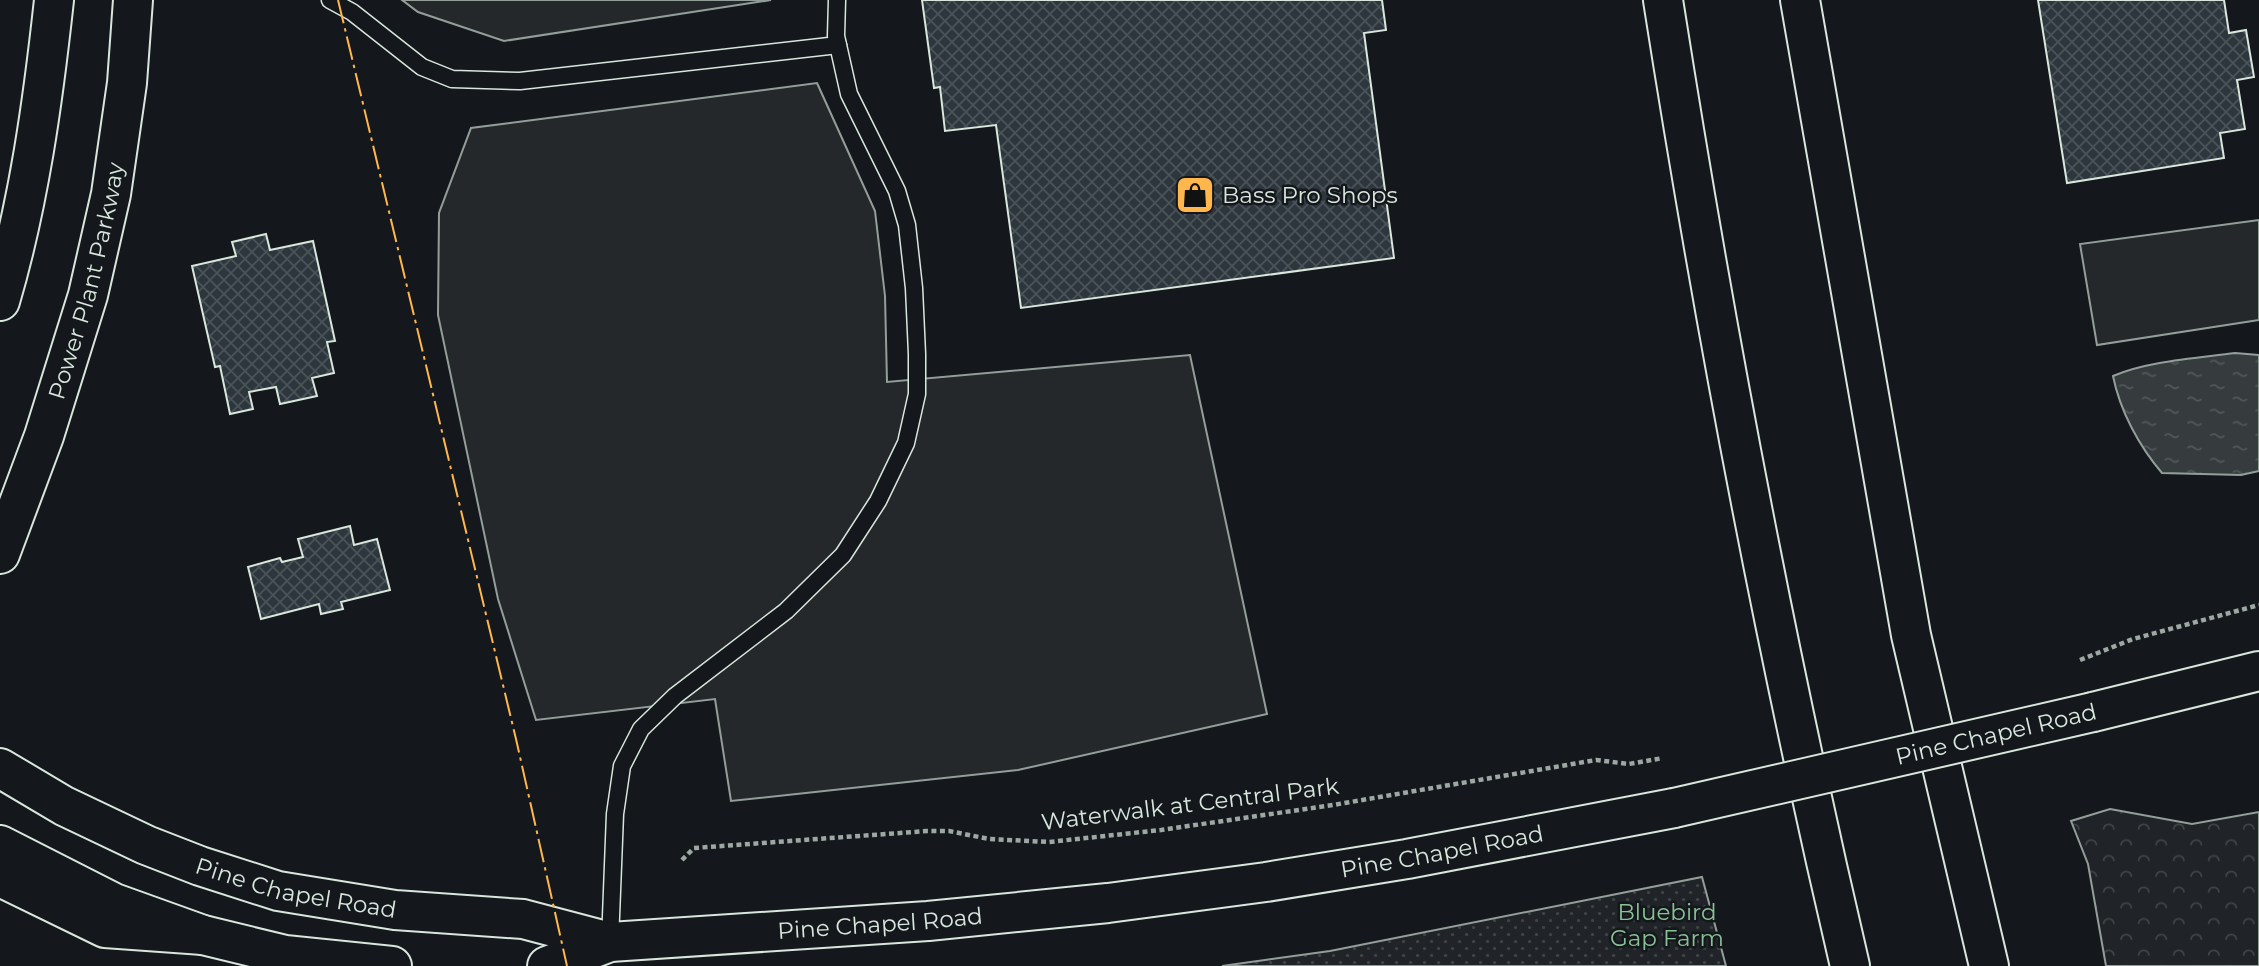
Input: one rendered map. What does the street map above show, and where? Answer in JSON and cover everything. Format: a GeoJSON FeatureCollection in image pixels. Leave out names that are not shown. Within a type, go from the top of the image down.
{"type":"FeatureCollection","features":[{"type":"Feature","properties":{"kind":"main road"},"geometry":{"type":"LineString","coordinates":[[0,301],[27,194],[54,0]]}},
{"type":"Feature","properties":{"kind":"main road","name":"Power Plant Parkway"},"geometry":{"type":"LineString","coordinates":[[0,554],[44,436],[88,295],[111,194],[127,83],[133,0]]}},
{"type":"Feature","properties":{"kind":"main road"},"geometry":{"type":"LineString","coordinates":[[1663,0],[1696,208],[1749,500],[1850,966]]}},
{"type":"Feature","properties":{"kind":"main road"},"geometry":{"type":"LineString","coordinates":[[1800,0],[1911,635],[1989,966]]}},
{"type":"Feature","properties":{"kind":"main road","name":"Pine Chapel Road"},"geometry":{"type":"LineString","coordinates":[[547,966],[610,942],[928,921],[1121,901],[1266,882],[1407,859],[1674,807],[2093,712],[2259,671]]}},
{"type":"Feature","properties":{"kind":"main road","name":"Pine Chapel Road"},"geometry":{"type":"LineString","coordinates":[[0,768],[64,806],[146,845],[278,891],[395,910],[523,919],[610,942]]}},
{"type":"Feature","properties":{"kind":"main road"},"geometry":{"type":"LineString","coordinates":[[0,845],[114,903],[204,935],[285,955],[392,966]]}},
{"type":"Feature","properties":{"kind":"main road"},"geometry":{"type":"LineString","coordinates":[[0,877],[105,928],[204,935]]}},
{"type":"Feature","properties":{"kind":"lane"},"geometry":{"type":"LineString","coordinates":[[330,0],[352,12],[422,67],[452,79],[520,81],[838,45]]}},
{"type":"Feature","properties":{"kind":"lane"},"geometry":{"type":"LineString","coordinates":[[610,942],[615,814],[622,766],[641,729],[675,696],[786,611],[843,555],[878,501],[906,443],[917,394],[914,288],[907,225],[897,191],[849,94],[836,36],[837,0]]}},
{"type":"Feature","properties":{"kind":"path"},"geometry":{"type":"LineString","coordinates":[[2080,660],[2133,639],[2259,604]]}},
{"type":"Feature","properties":{"kind":"path","name":"Waterwalk at Central Park"},"geometry":{"type":"LineString","coordinates":[[682,860],[694,849],[927,831],[949,831],[989,839],[1049,842],[1161,830],[1333,805],[1596,760],[1629,764],[1663,758]]}},
{"type":"Feature","properties":{"kind":"green space"},"geometry":{"type":"Polygon","coordinates":[[[2110,809],[2192,824],[2259,812],[2259,966],[2106,966],[2088,864],[2071,821],[2110,809]]]}},
{"type":"Feature","properties":{"kind":"green space","name":"Bluebird Gap Farm"},"geometry":{"type":"Polygon","coordinates":[[[1702,877],[1726,966],[1222,966],[1330,951],[1702,877]]]}},
{"type":"Feature","properties":{"kind":"shaded area"},"geometry":{"type":"Polygon","coordinates":[[[402,0],[771,0],[504,41],[418,12],[402,0]]]}},
{"type":"Feature","properties":{"kind":"shaded area"},"geometry":{"type":"Polygon","coordinates":[[[817,83],[875,211],[885,296],[887,382],[1190,355],[1267,714],[1018,770],[731,801],[715,699],[536,720],[498,599],[438,315],[439,213],[471,128],[817,83]]]}},
{"type":"Feature","properties":{"kind":"shaded area"},"geometry":{"type":"Polygon","coordinates":[[[2259,220],[2259,320],[2097,345],[2080,244],[2259,220]]]}},
{"type":"Feature","properties":{"kind":"water"},"geometry":{"type":"Polygon","coordinates":[[[2235,353],[2259,355],[2259,471],[2241,475],[2162,473],[2131,428],[2113,376],[2157,363],[2235,353]]]}},
{"type":"Feature","properties":{"kind":"building","name":"Bass Pro Shops"},"geometry":{"type":"Polygon","coordinates":[[[922,0],[1382,0],[1386,30],[1364,33],[1394,258],[1021,308],[996,125],[945,131],[940,87],[934,88],[922,0]]]}},
{"type":"Feature","properties":{"kind":"building"},"geometry":{"type":"Polygon","coordinates":[[[2038,0],[2224,0],[2229,33],[2246,30],[2254,77],[2237,80],[2245,129],[2220,133],[2224,158],[2067,183],[2038,0]]]}},
{"type":"Feature","properties":{"kind":"building"},"geometry":{"type":"Polygon","coordinates":[[[266,234],[270,250],[313,241],[335,341],[327,342],[334,373],[312,378],[317,396],[280,404],[276,387],[249,392],[253,409],[230,414],[220,366],[215,367],[192,266],[236,256],[232,242],[266,234]]]}},
{"type":"Feature","properties":{"kind":"building"},"geometry":{"type":"Polygon","coordinates":[[[350,526],[354,545],[377,539],[390,590],[341,602],[343,609],[321,614],[319,604],[261,619],[248,567],[280,558],[282,562],[303,557],[298,539],[350,526]]]}},
{"type":"Feature","properties":{"kind":"power"},"geometry":{"type":"LineString","coordinates":[[338,0],[516,739],[567,966]]}},
{"type":"Feature","properties":{"kind":"place","name":"Bass Pro Shops"},"geometry":{"type":"Point","coordinates":[1195,195]}}]}
